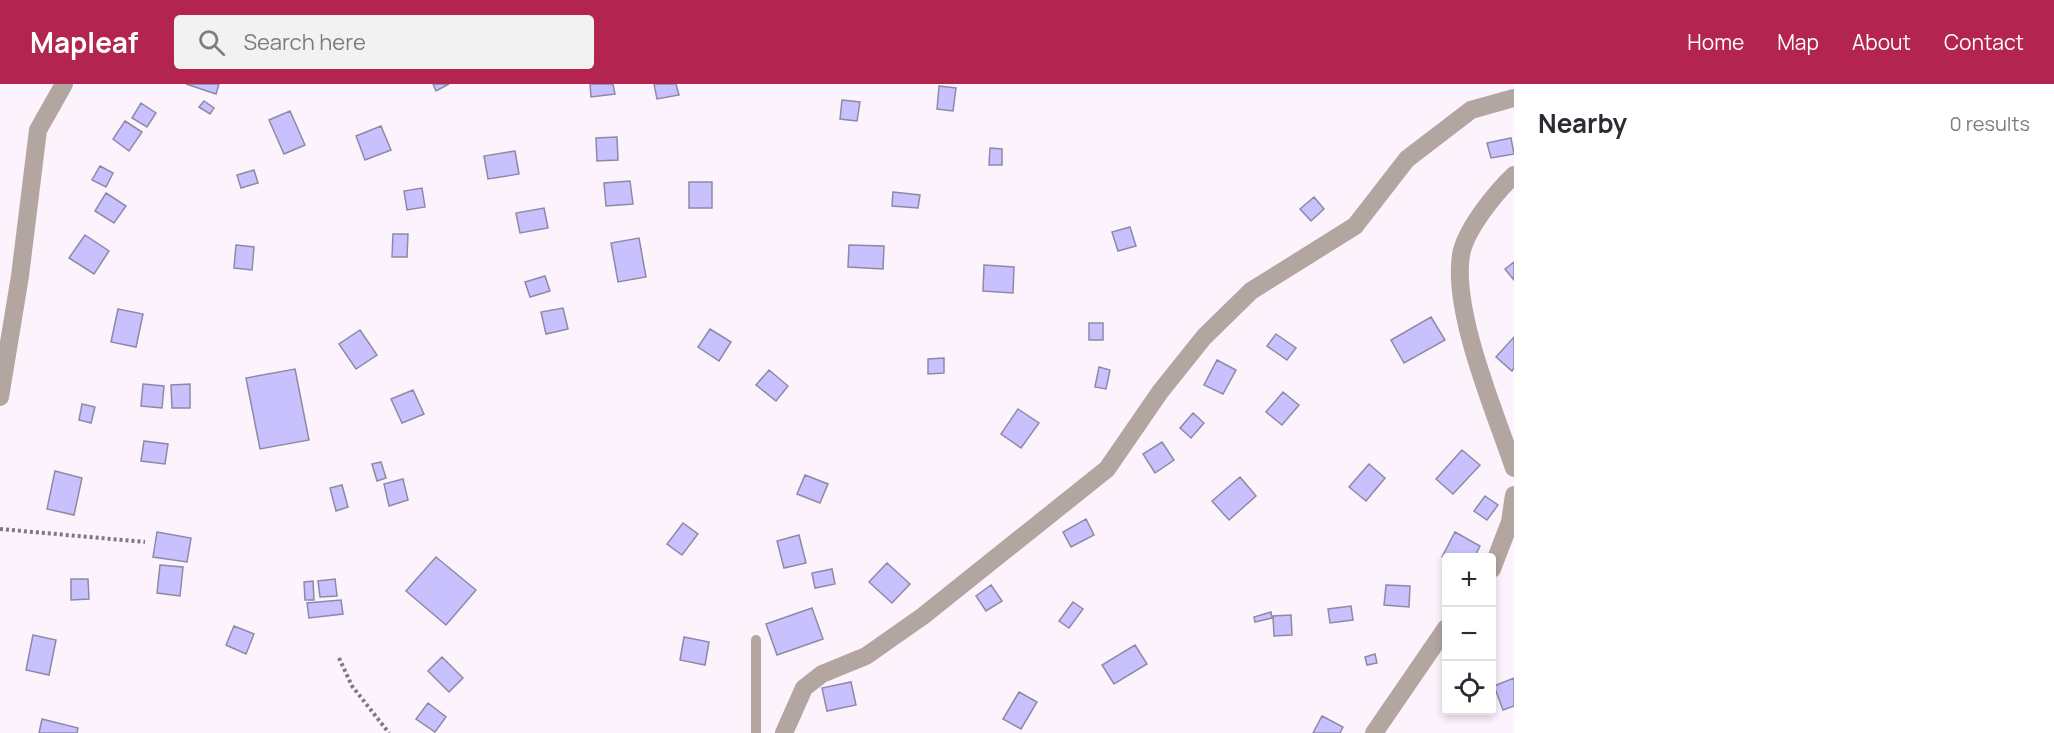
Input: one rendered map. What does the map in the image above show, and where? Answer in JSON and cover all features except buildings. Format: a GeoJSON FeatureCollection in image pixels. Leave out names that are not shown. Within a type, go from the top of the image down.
{"type":"FeatureCollection","features":[{"type":"Feature","properties":{"kind":"street"},"geometry":{"type":"LineString","coordinates":[[0,397],[20,276],[38,130],[64,84]]}},
{"type":"Feature","properties":{"kind":"street"},"geometry":{"type":"LineString","coordinates":[[784,733],[804,688],[822,674],[866,656],[923,616],[1107,469],[1160,392],[1204,337],[1251,291],[1355,226],[1407,159],[1471,110],[1514,98]]}},
{"type":"Feature","properties":{"kind":"street"},"geometry":{"type":"LineString","coordinates":[[1514,175],[1503,185],[1474,224],[1461,253],[1460,292],[1473,346],[1514,468]]}},
{"type":"Feature","properties":{"kind":"street"},"geometry":{"type":"LineString","coordinates":[[1496,557],[1510,522],[1514,495]]}},
{"type":"Feature","properties":{"kind":"street"},"geometry":{"type":"LineString","coordinates":[[1374,733],[1442,634]]}},
{"type":"Feature","properties":{"kind":"lane"},"geometry":{"type":"LineString","coordinates":[[756,640],[756,733]]}},
{"type":"Feature","properties":{"kind":"path"},"geometry":{"type":"LineString","coordinates":[[0,529],[146,542]]}},
{"type":"Feature","properties":{"kind":"path"},"geometry":{"type":"LineString","coordinates":[[339,658],[352,686],[389,733]]}}]}
